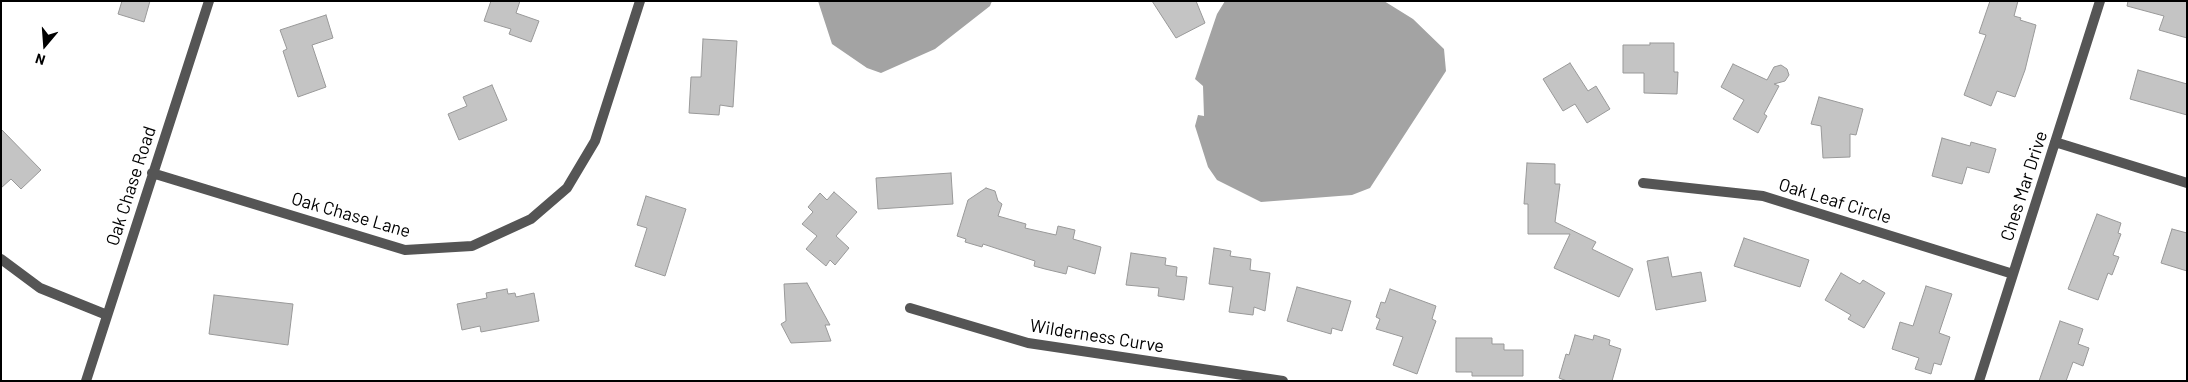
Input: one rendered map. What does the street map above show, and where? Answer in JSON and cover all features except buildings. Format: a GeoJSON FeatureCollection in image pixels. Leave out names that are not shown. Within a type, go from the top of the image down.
{"type":"FeatureCollection","features":[{"type":"Feature","properties":{"kind":"street","name":"Oak Chase Road"},"geometry":{"type":"LineString","coordinates":[[86,381],[208,1]]}},
{"type":"Feature","properties":{"kind":"street","name":"Oak Chase Lane"},"geometry":{"type":"LineString","coordinates":[[152,173],[405,250],[472,246],[531,219],[566,188],[595,141],[640,1]]}},
{"type":"Feature","properties":{"kind":"street","name":"Ches Mar Drive"},"geometry":{"type":"LineString","coordinates":[[1979,381],[2100,1]]}},
{"type":"Feature","properties":{"kind":"street"},"geometry":{"type":"LineString","coordinates":[[2055,142],[2187,183]]}},
{"type":"Feature","properties":{"kind":"street","name":"Oak Leaf Circle"},"geometry":{"type":"LineString","coordinates":[[1643,183],[1763,196],[2013,274]]}},
{"type":"Feature","properties":{"kind":"street"},"geometry":{"type":"LineString","coordinates":[[1,259],[40,288],[107,315]]}},
{"type":"Feature","properties":{"kind":"street","name":"Wilderness Curve"},"geometry":{"type":"LineString","coordinates":[[910,308],[1028,343],[1283,381]]}},
{"type":"Feature","properties":{"kind":"shaded area"},"geometry":{"type":"Polygon","coordinates":[[[818,1],[992,1],[990,6],[935,49],[881,73],[867,68],[832,44],[818,1]]]}},
{"type":"Feature","properties":{"kind":"shaded area"},"geometry":{"type":"Polygon","coordinates":[[[1225,1],[1384,1],[1413,19],[1444,49],[1446,71],[1370,188],[1352,195],[1261,202],[1217,180],[1208,167],[1195,126],[1198,115],[1204,116],[1203,86],[1195,79],[1217,14],[1225,1]]]}}]}
